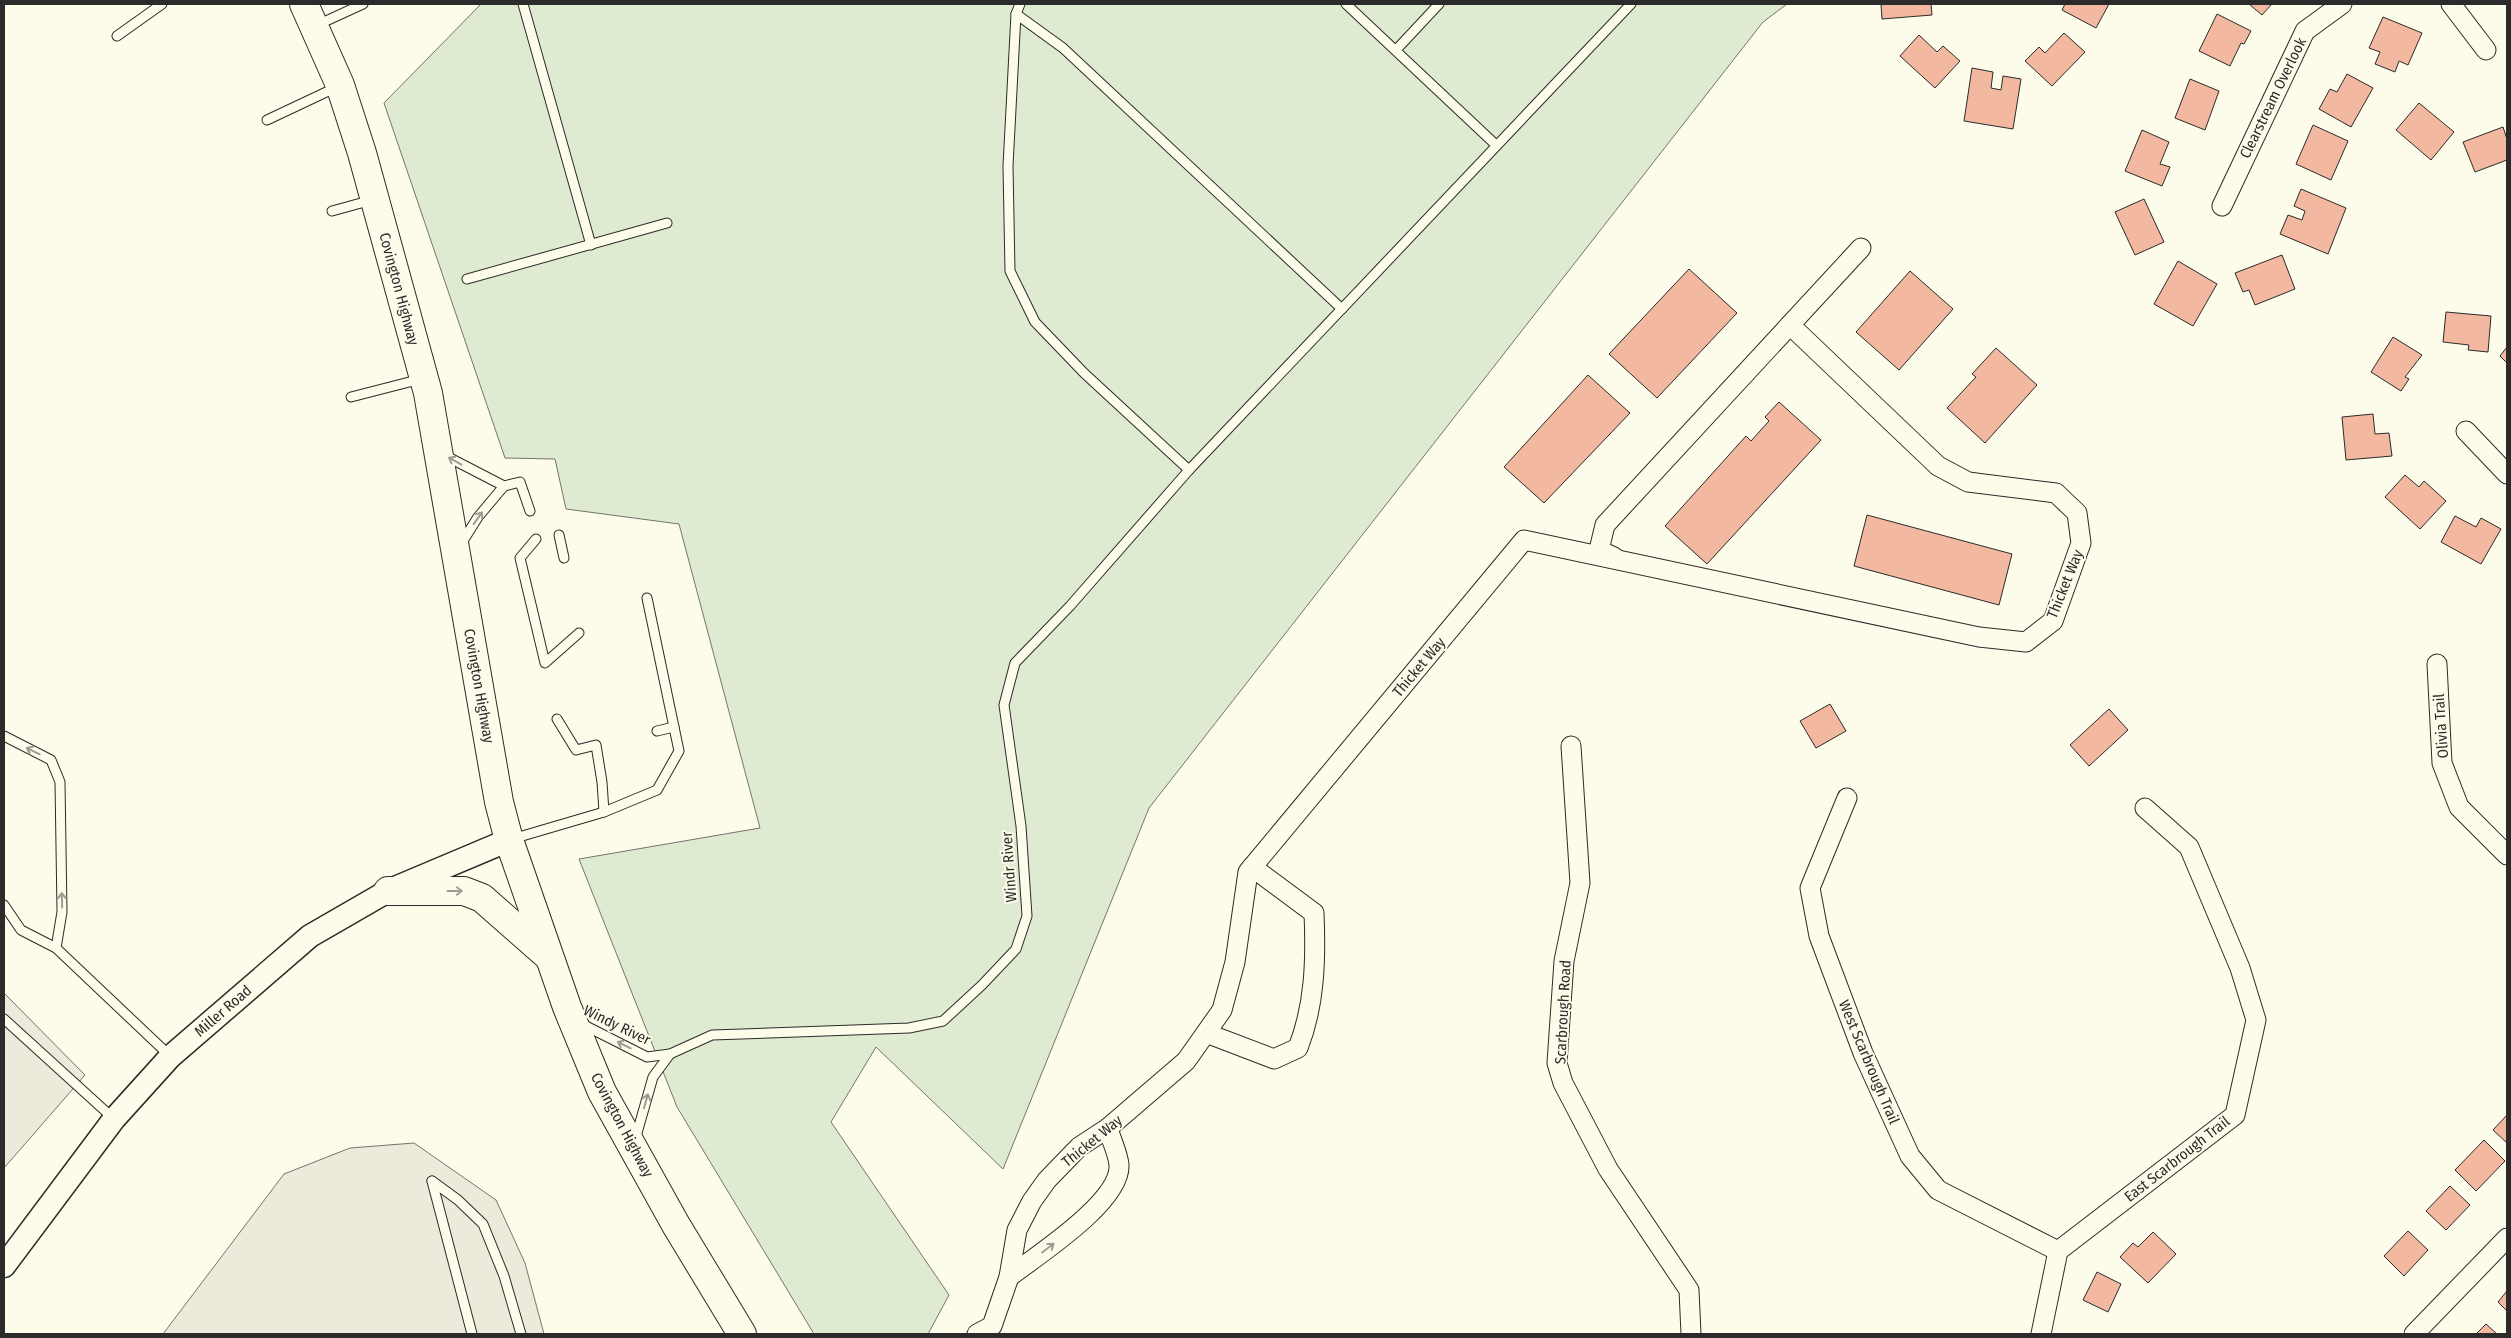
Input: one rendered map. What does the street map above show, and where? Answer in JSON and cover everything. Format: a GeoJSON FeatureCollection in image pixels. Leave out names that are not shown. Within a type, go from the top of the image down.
{"type":"FeatureCollection","features":[{"type":"Feature","properties":{"kind":"main road","name":"Covington Highway"},"geometry":{"type":"LineString","coordinates":[[309,15],[340,86],[375,199],[424,378],[499,802],[509,840],[571,1018],[602,1092],[742,1334]]}},
{"type":"Feature","properties":{"kind":"main road"},"geometry":{"type":"LineString","coordinates":[[388,891],[464,891],[482,898],[550,958]]}},
{"type":"Feature","properties":{"kind":"street","name":"Clearstream Overlook"},"geometry":{"type":"LineString","coordinates":[[2222,206],[2305,31],[2342,4]]}},
{"type":"Feature","properties":{"kind":"street"},"geometry":{"type":"LineString","coordinates":[[2450,4],[2486,50]]}},
{"type":"Feature","properties":{"kind":"street","name":"Thicket Way"},"geometry":{"type":"LineString","coordinates":[[1617,559],[1599,550],[1605,525],[1861,248]]}},
{"type":"Feature","properties":{"kind":"street","name":"Thicket Way"},"geometry":{"type":"LineString","coordinates":[[990,1332],[1009,1277],[1017,1230],[1032,1201],[1047,1180],[1079,1147],[1108,1128],[1186,1061],[1222,1010],[1235,962],[1248,872],[1524,540],[1979,637],[2026,642],[2053,621],[2081,543],[2077,513],[2056,493],[1968,482],[1938,466],[1790,325]]}},
{"type":"Feature","properties":{"kind":"street"},"geometry":{"type":"LineString","coordinates":[[2466,431],[2507,474]]}},
{"type":"Feature","properties":{"kind":"street","name":"Olivia Trail"},"geometry":{"type":"LineString","coordinates":[[2437,664],[2442,762],[2459,807],[2507,855]]}},
{"type":"Feature","properties":{"kind":"street","name":"Scarbrough Road"},"geometry":{"type":"LineString","coordinates":[[1571,746],[1580,883],[1564,961],[1557,1063],[1563,1083],[1608,1169],[1689,1290],[1690,1334]]}},
{"type":"Feature","properties":{"kind":"street","name":"West Scarbrough Trail"},"geometry":{"type":"LineString","coordinates":[[1847,798],[1810,888],[1819,936],[1862,1053],[1910,1156],[1938,1190],[2058,1251]]}},
{"type":"Feature","properties":{"kind":"street","name":"East Scarbrough Trail"},"geometry":{"type":"LineString","coordinates":[[2058,1251],[2235,1115],[2256,1020],[2240,968],[2189,847],[2145,808]]}},
{"type":"Feature","properties":{"kind":"street","name":"Miller Road"},"geometry":{"type":"LineString","coordinates":[[4,1266],[114,1119],[170,1057],[310,936],[388,891],[509,840]]}},
{"type":"Feature","properties":{"kind":"street"},"geometry":{"type":"LineString","coordinates":[[1206,1033],[1274,1059],[1298,1048],[1307,1025],[1316,960],[1314,913],[1252,867]]}},
{"type":"Feature","properties":{"kind":"street"},"geometry":{"type":"LineString","coordinates":[[1009,1277],[1088,1218],[1112,1186],[1119,1166],[1108,1128]]}},
{"type":"Feature","properties":{"kind":"street"},"geometry":{"type":"LineString","coordinates":[[2415,1334],[2507,1238]]}},
{"type":"Feature","properties":{"kind":"street"},"geometry":{"type":"LineString","coordinates":[[2041,1334],[2058,1251]]}},
{"type":"Feature","properties":{"kind":"lane"},"geometry":{"type":"LineString","coordinates":[[117,36],[162,4]]}},
{"type":"Feature","properties":{"kind":"lane"},"geometry":{"type":"LineString","coordinates":[[309,15],[363,4]]}},
{"type":"Feature","properties":{"kind":"lane"},"geometry":{"type":"LineString","coordinates":[[524,4],[591,244]]}},
{"type":"Feature","properties":{"kind":"lane"},"geometry":{"type":"LineString","coordinates":[[1020,4],[1016,14],[1008,166],[1010,271],[1035,322],[1084,373],[1189,470]]}},
{"type":"Feature","properties":{"kind":"lane"},"geometry":{"type":"LineString","coordinates":[[1346,4],[1496,144]]}},
{"type":"Feature","properties":{"kind":"lane"},"geometry":{"type":"LineString","coordinates":[[1396,50],[1438,4]]}},
{"type":"Feature","properties":{"kind":"lane","name":"Windr River"},"geometry":{"type":"LineString","coordinates":[[670,1054],[712,1035],[909,1028],[943,1021],[1016,949],[1026,916],[1020,826],[1004,705],[1015,663],[1070,606],[1189,470],[1496,144],[1631,4]]}},
{"type":"Feature","properties":{"kind":"lane"},"geometry":{"type":"LineString","coordinates":[[1016,14],[1063,48],[1342,309]]}},
{"type":"Feature","properties":{"kind":"lane"},"geometry":{"type":"LineString","coordinates":[[267,120],[340,86]]}},
{"type":"Feature","properties":{"kind":"lane"},"geometry":{"type":"LineString","coordinates":[[332,211],[375,199]]}},
{"type":"Feature","properties":{"kind":"lane"},"geometry":{"type":"LineString","coordinates":[[467,280],[667,223]]}},
{"type":"Feature","properties":{"kind":"lane"},"geometry":{"type":"LineString","coordinates":[[351,396],[424,378]]}},
{"type":"Feature","properties":{"kind":"lane"},"geometry":{"type":"LineString","coordinates":[[438,452],[504,486]]}},
{"type":"Feature","properties":{"kind":"lane"},"geometry":{"type":"LineString","coordinates":[[456,553],[478,517],[504,486],[520,482],[530,511]]}},
{"type":"Feature","properties":{"kind":"lane"},"geometry":{"type":"LineString","coordinates":[[559,535],[564,558]]}},
{"type":"Feature","properties":{"kind":"lane"},"geometry":{"type":"LineString","coordinates":[[536,539],[520,558],[545,663],[579,633]]}},
{"type":"Feature","properties":{"kind":"lane"},"geometry":{"type":"LineString","coordinates":[[509,840],[604,812],[657,790],[679,751],[648,598]]}},
{"type":"Feature","properties":{"kind":"lane"},"geometry":{"type":"LineString","coordinates":[[557,719],[576,750],[596,745],[602,782],[604,812]]}},
{"type":"Feature","properties":{"kind":"lane"},"geometry":{"type":"LineString","coordinates":[[657,730],[674,727]]}},
{"type":"Feature","properties":{"kind":"lane"},"geometry":{"type":"LineString","coordinates":[[4,736],[51,760],[60,782],[62,912],[56,948]]}},
{"type":"Feature","properties":{"kind":"lane"},"geometry":{"type":"LineString","coordinates":[[4,905],[21,930],[56,948],[170,1057]]}},
{"type":"Feature","properties":{"kind":"lane","name":"Windy River"},"geometry":{"type":"LineString","coordinates":[[571,1018],[647,1056],[670,1054]]}},
{"type":"Feature","properties":{"kind":"lane"},"geometry":{"type":"LineString","coordinates":[[4,1019],[114,1119]]}},
{"type":"Feature","properties":{"kind":"lane","name":"Windy River"},"geometry":{"type":"LineString","coordinates":[[633,1147],[653,1077],[670,1054]]}},
{"type":"Feature","properties":{"kind":"lane"},"geometry":{"type":"LineString","coordinates":[[472,1334],[432,1181],[458,1200],[483,1224],[504,1276],[520,1334]]}},
{"type":"Feature","properties":{"kind":"green space"},"geometry":{"type":"Polygon","coordinates":[[[481,4],[1787,4],[1763,22],[1149,808],[1003,1169],[876,1047],[831,1122],[949,1295],[928,1334],[814,1334],[677,1107],[579,859],[760,828],[679,524],[566,509],[555,459],[505,458],[384,103],[481,4]]]}},
{"type":"Feature","properties":{"kind":"shaded area"},"geometry":{"type":"Polygon","coordinates":[[[4,993],[85,1075],[4,1168],[4,993]]]}},
{"type":"Feature","properties":{"kind":"shaded area"},"geometry":{"type":"Polygon","coordinates":[[[414,1143],[496,1200],[525,1263],[544,1334],[163,1334],[284,1174],[350,1148],[414,1143]]]}},
{"type":"Feature","properties":{"kind":"building"},"geometry":{"type":"Polygon","coordinates":[[[1881,4],[1931,4],[1932,15],[1882,19],[1881,4]]]}},
{"type":"Feature","properties":{"kind":"building"},"geometry":{"type":"Polygon","coordinates":[[[2065,4],[2109,4],[2096,28],[2062,10],[2065,4]]]}},
{"type":"Feature","properties":{"kind":"building"},"geometry":{"type":"Polygon","coordinates":[[[2249,4],[2272,4],[2262,15],[2249,4]]]}},
{"type":"Feature","properties":{"kind":"building"},"geometry":{"type":"Polygon","coordinates":[[[2217,14],[2251,31],[2244,44],[2241,43],[2230,66],[2199,51],[2217,14]]]}},
{"type":"Feature","properties":{"kind":"building"},"geometry":{"type":"Polygon","coordinates":[[[2383,17],[2422,33],[2408,65],[2399,61],[2395,72],[2375,64],[2380,52],[2369,48],[2383,17]]]}},
{"type":"Feature","properties":{"kind":"building"},"geometry":{"type":"Polygon","coordinates":[[[2064,33],[2085,52],[2052,86],[2025,61],[2039,47],[2045,53],[2064,33]]]}},
{"type":"Feature","properties":{"kind":"building"},"geometry":{"type":"Polygon","coordinates":[[[1919,35],[1937,52],[1943,46],[1960,61],[1935,88],[1900,56],[1919,35]]]}},
{"type":"Feature","properties":{"kind":"building"},"geometry":{"type":"Polygon","coordinates":[[[1972,68],[1993,72],[1991,88],[2001,90],[2003,76],[2021,79],[2013,129],[1964,121],[1972,68]]]}},
{"type":"Feature","properties":{"kind":"building"},"geometry":{"type":"Polygon","coordinates":[[[2347,74],[2373,88],[2351,127],[2319,109],[2330,89],[2337,92],[2347,74]]]}},
{"type":"Feature","properties":{"kind":"building"},"geometry":{"type":"Polygon","coordinates":[[[2190,79],[2219,91],[2205,130],[2175,118],[2190,79]]]}},
{"type":"Feature","properties":{"kind":"building"},"geometry":{"type":"Polygon","coordinates":[[[2419,103],[2454,132],[2431,160],[2396,130],[2419,103]]]}},
{"type":"Feature","properties":{"kind":"building"},"geometry":{"type":"Polygon","coordinates":[[[2313,125],[2348,141],[2331,180],[2296,164],[2313,125]]]}},
{"type":"Feature","properties":{"kind":"building"},"geometry":{"type":"Polygon","coordinates":[[[2503,127],[2507,139],[2507,160],[2475,172],[2463,142],[2503,127]]]}},
{"type":"Feature","properties":{"kind":"building"},"geometry":{"type":"Polygon","coordinates":[[[2142,130],[2169,142],[2160,164],[2170,167],[2162,186],[2125,171],[2142,130]]]}},
{"type":"Feature","properties":{"kind":"building"},"geometry":{"type":"Polygon","coordinates":[[[2301,189],[2346,208],[2328,254],[2280,234],[2288,215],[2302,220],[2305,211],[2294,206],[2301,189]]]}},
{"type":"Feature","properties":{"kind":"building"},"geometry":{"type":"Polygon","coordinates":[[[2144,199],[2164,242],[2135,255],[2115,212],[2144,199]]]}},
{"type":"Feature","properties":{"kind":"building"},"geometry":{"type":"Polygon","coordinates":[[[2282,255],[2295,289],[2255,305],[2249,290],[2243,292],[2235,273],[2282,255]]]}},
{"type":"Feature","properties":{"kind":"building"},"geometry":{"type":"Polygon","coordinates":[[[2178,261],[2217,284],[2193,326],[2154,304],[2178,261]]]}},
{"type":"Feature","properties":{"kind":"building"},"geometry":{"type":"Polygon","coordinates":[[[1689,269],[1737,313],[1657,398],[1609,354],[1689,269]]]}},
{"type":"Feature","properties":{"kind":"building"},"geometry":{"type":"Polygon","coordinates":[[[1910,271],[1953,309],[1899,370],[1856,332],[1910,271]]]}},
{"type":"Feature","properties":{"kind":"building"},"geometry":{"type":"Polygon","coordinates":[[[2446,312],[2491,316],[2488,352],[2468,350],[2469,345],[2443,342],[2446,312]]]}},
{"type":"Feature","properties":{"kind":"building"},"geometry":{"type":"Polygon","coordinates":[[[2393,337],[2422,355],[2405,377],[2409,379],[2401,391],[2371,372],[2393,337]]]}},
{"type":"Feature","properties":{"kind":"building"},"geometry":{"type":"Polygon","coordinates":[[[2507,347],[2507,363],[2500,356],[2507,347]]]}},
{"type":"Feature","properties":{"kind":"building"},"geometry":{"type":"Polygon","coordinates":[[[1996,348],[2037,385],[1985,443],[1947,408],[1976,377],[1972,374],[1996,348]]]}},
{"type":"Feature","properties":{"kind":"building"},"geometry":{"type":"Polygon","coordinates":[[[1588,375],[1630,413],[1544,503],[1504,467],[1588,375]]]}},
{"type":"Feature","properties":{"kind":"building"},"geometry":{"type":"Polygon","coordinates":[[[1779,402],[1821,440],[1707,564],[1665,526],[1746,436],[1751,441],[1769,421],[1765,417],[1779,402]]]}},
{"type":"Feature","properties":{"kind":"building"},"geometry":{"type":"Polygon","coordinates":[[[2373,414],[2375,434],[2389,433],[2392,456],[2346,460],[2342,417],[2373,414]]]}},
{"type":"Feature","properties":{"kind":"building"},"geometry":{"type":"Polygon","coordinates":[[[2405,475],[2419,487],[2424,481],[2446,501],[2420,529],[2385,497],[2405,475]]]}},
{"type":"Feature","properties":{"kind":"building"},"geometry":{"type":"Polygon","coordinates":[[[1867,515],[2012,554],[1999,605],[1854,566],[1867,515]]]}},
{"type":"Feature","properties":{"kind":"building"},"geometry":{"type":"Polygon","coordinates":[[[2455,516],[2476,527],[2481,518],[2501,529],[2481,564],[2441,542],[2455,516]]]}},
{"type":"Feature","properties":{"kind":"building"},"geometry":{"type":"Polygon","coordinates":[[[1830,704],[1846,731],[1816,748],[1800,721],[1830,704]]]}},
{"type":"Feature","properties":{"kind":"building"},"geometry":{"type":"Polygon","coordinates":[[[2109,709],[2128,730],[2089,766],[2070,745],[2109,709]]]}},
{"type":"Feature","properties":{"kind":"building"},"geometry":{"type":"Polygon","coordinates":[[[2507,1115],[2507,1143],[2493,1130],[2507,1115]]]}},
{"type":"Feature","properties":{"kind":"building"},"geometry":{"type":"Polygon","coordinates":[[[2484,1140],[2505,1161],[2476,1191],[2455,1170],[2484,1140]]]}},
{"type":"Feature","properties":{"kind":"building"},"geometry":{"type":"Polygon","coordinates":[[[2450,1186],[2470,1205],[2446,1230],[2426,1211],[2450,1186]]]}},
{"type":"Feature","properties":{"kind":"building"},"geometry":{"type":"Polygon","coordinates":[[[2408,1231],[2428,1250],[2404,1276],[2384,1256],[2408,1231]]]}},
{"type":"Feature","properties":{"kind":"building"},"geometry":{"type":"Polygon","coordinates":[[[2153,1232],[2176,1254],[2148,1283],[2120,1257],[2133,1243],[2138,1247],[2153,1232]]]}},
{"type":"Feature","properties":{"kind":"building"},"geometry":{"type":"Polygon","coordinates":[[[2097,1272],[2121,1284],[2108,1312],[2083,1300],[2097,1272]]]}},
{"type":"Feature","properties":{"kind":"building"},"geometry":{"type":"Polygon","coordinates":[[[2507,1291],[2507,1311],[2498,1302],[2507,1291]]]}},
{"type":"Feature","properties":{"kind":"building"},"geometry":{"type":"Polygon","coordinates":[[[2486,1324],[2497,1334],[2476,1334],[2486,1324]]]}}]}
